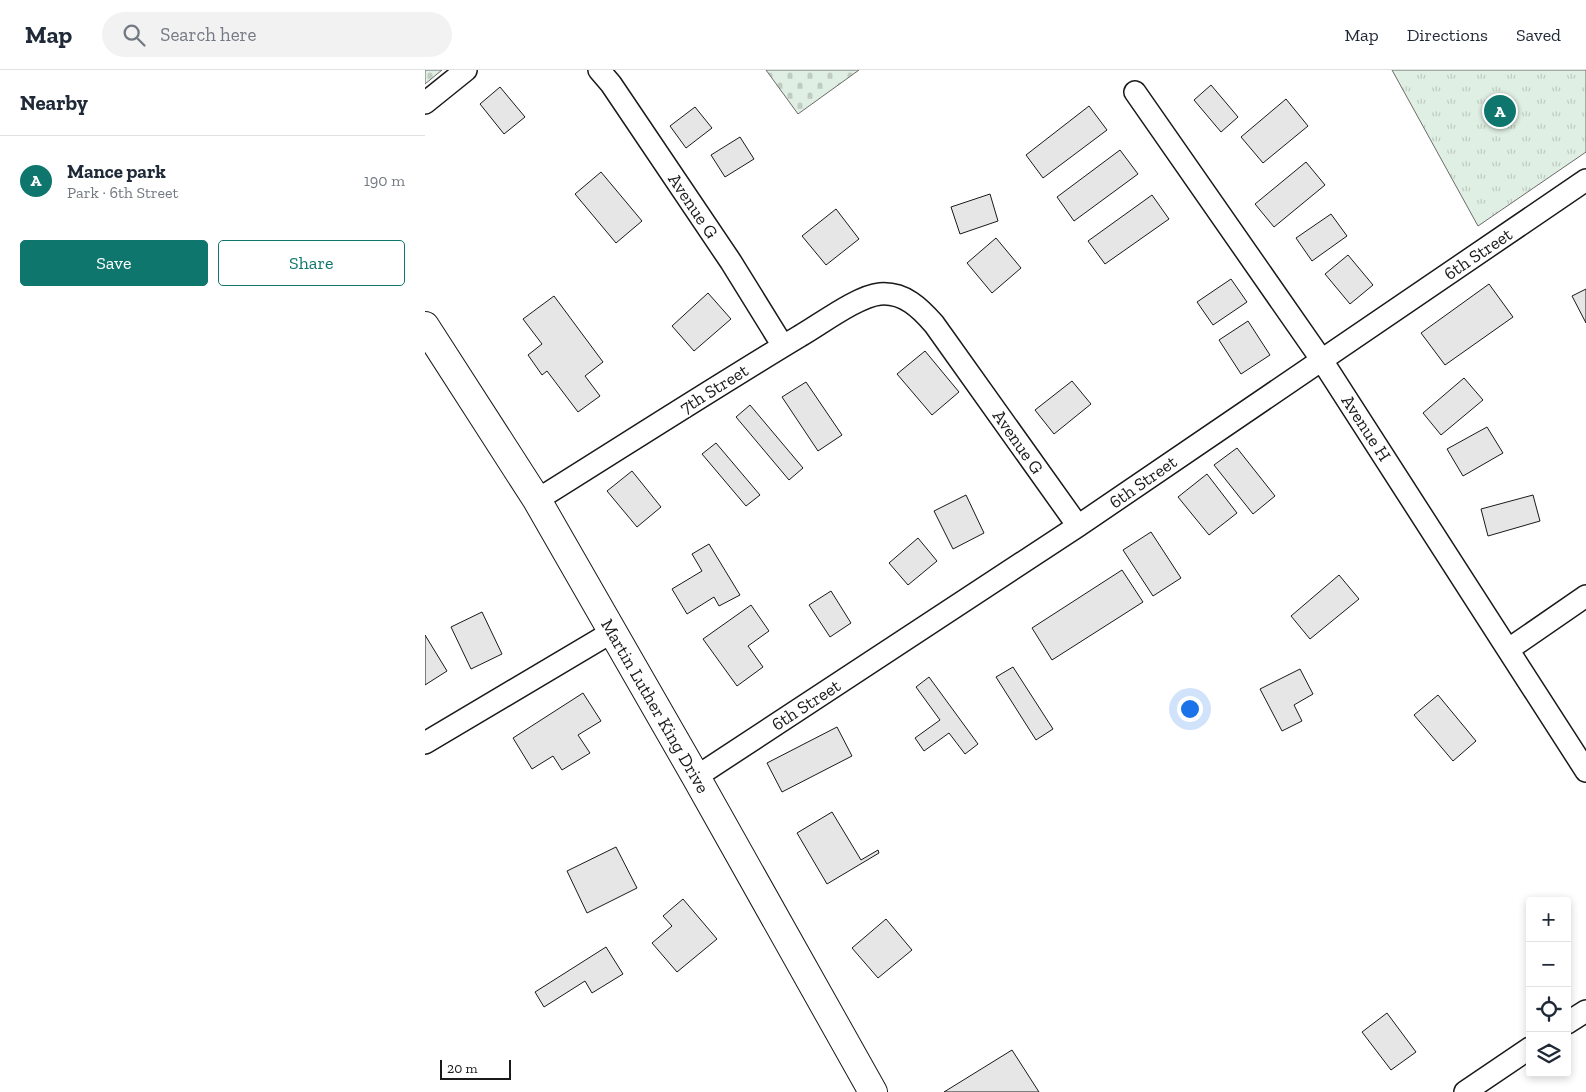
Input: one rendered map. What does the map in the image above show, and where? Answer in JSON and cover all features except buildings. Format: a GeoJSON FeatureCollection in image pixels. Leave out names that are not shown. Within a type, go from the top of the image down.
{"type":"FeatureCollection","features":[{"type":"Feature","properties":{"kind":"street"},"geometry":{"type":"LineString","coordinates":[[425,104],[466,70]]}},
{"type":"Feature","properties":{"kind":"street","name":"Avenue G"},"geometry":{"type":"LineString","coordinates":[[599,70],[611,84],[731,262],[783,346]]}},
{"type":"Feature","properties":{"kind":"street","name":"Avenue H"},"geometry":{"type":"LineString","coordinates":[[1135,92],[1321,359],[1586,771]]}},
{"type":"Feature","properties":{"kind":"street","name":"6th Street"},"geometry":{"type":"LineString","coordinates":[[696,777],[1079,526],[1321,359],[1586,180]]}},
{"type":"Feature","properties":{"kind":"street","name":"7th Street"},"geometry":{"type":"LineString","coordinates":[[537,500],[783,346],[861,300],[880,294],[897,295]]}},
{"type":"Feature","properties":{"kind":"street","name":"Avenue G"},"geometry":{"type":"LineString","coordinates":[[897,295],[919,307],[934,324],[1079,526]]}},
{"type":"Feature","properties":{"kind":"street","name":"Martin Luther King Drive"},"geometry":{"type":"LineString","coordinates":[[425,326],[537,500],[611,632],[696,777],[873,1092]]}},
{"type":"Feature","properties":{"kind":"street"},"geometry":{"type":"LineString","coordinates":[[1509,649],[1586,596]]}},
{"type":"Feature","properties":{"kind":"street"},"geometry":{"type":"LineString","coordinates":[[425,743],[611,632]]}},
{"type":"Feature","properties":{"kind":"street"},"geometry":{"type":"LineString","coordinates":[[1571,1020],[1586,1011]]}},
{"type":"Feature","properties":{"kind":"street"},"geometry":{"type":"LineString","coordinates":[[1465,1092],[1526,1051]]}},
{"type":"Feature","properties":{"kind":"green space"},"geometry":{"type":"Polygon","coordinates":[[[425,70],[442,70],[425,84],[425,70]]]}},
{"type":"Feature","properties":{"kind":"green space"},"geometry":{"type":"Polygon","coordinates":[[[766,70],[859,70],[798,114],[766,70]]]}},
{"type":"Feature","properties":{"kind":"green space"},"geometry":{"type":"Polygon","coordinates":[[[1392,70],[1586,70],[1586,152],[1478,226],[1392,70]]]}},
{"type":"Feature","properties":{"kind":"place","name":"Mance park"},"geometry":{"type":"Point","coordinates":[1500,111]}}]}
